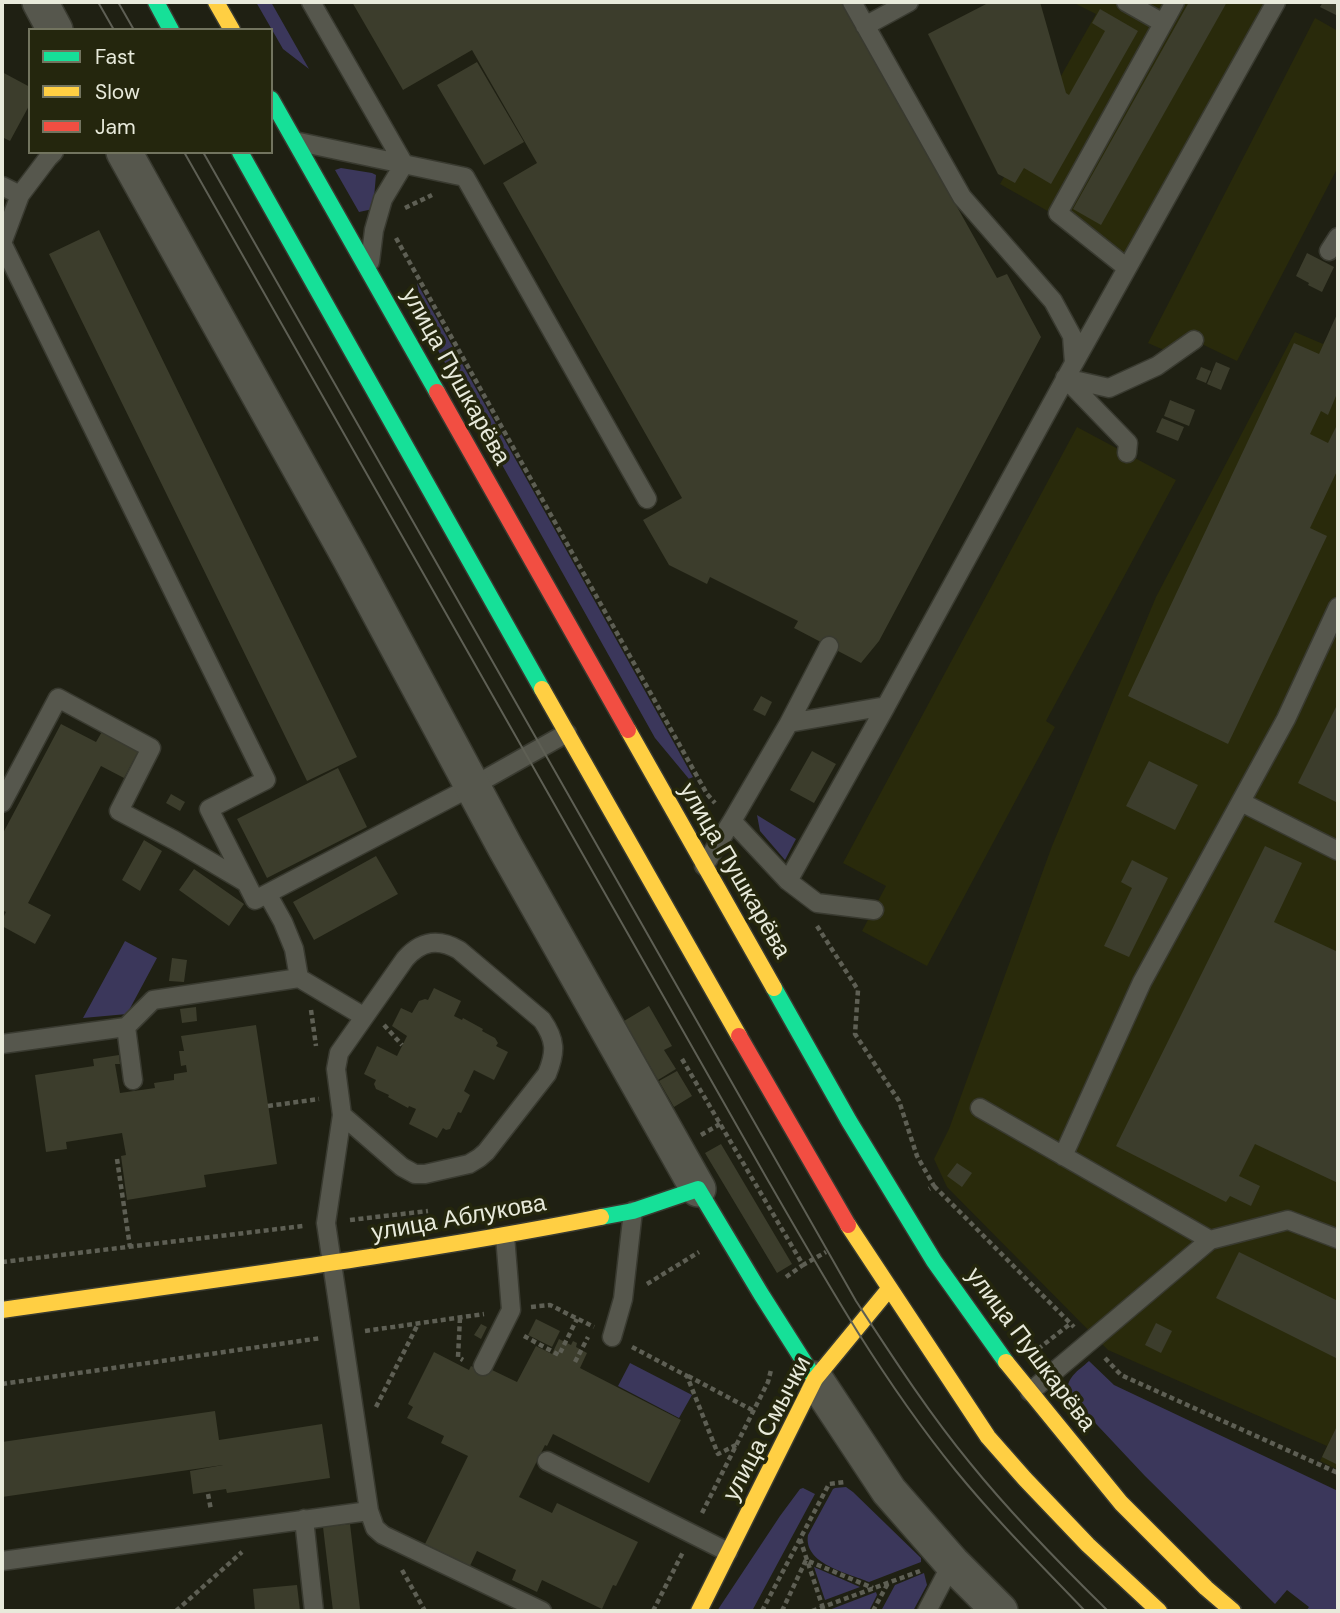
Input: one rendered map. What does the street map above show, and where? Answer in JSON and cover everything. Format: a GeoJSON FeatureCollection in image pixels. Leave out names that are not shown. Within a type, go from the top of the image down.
{"type":"FeatureCollection","features":[{"type":"Feature","properties":{"kind":"main road"},"geometry":{"type":"LineString","coordinates":[[156,2],[171,28]]}},
{"type":"Feature","properties":{"kind":"main road"},"geometry":{"type":"LineString","coordinates":[[216,2],[231,28]]}},
{"type":"Feature","properties":{"kind":"main road","name":"улица Пушкарёва"},"geometry":{"type":"LineString","coordinates":[[273,102],[929,1265],[1121,1503],[1206,1588],[1233,1611]]}},
{"type":"Feature","properties":{"kind":"main road"},"geometry":{"type":"LineString","coordinates":[[241,154],[708,983],[847,1223],[895,1285],[988,1437],[1088,1545],[1159,1611]]}},
{"type":"Feature","properties":{"kind":"main road"},"geometry":{"type":"LineString","coordinates":[[698,1189],[815,1379]]}},
{"type":"Feature","properties":{"kind":"main road","name":"улица Аблукова"},"geometry":{"type":"LineString","coordinates":[[2,1310],[505,1236],[633,1211],[698,1189]]}},
{"type":"Feature","properties":{"kind":"main road","name":"улица Смычки"},"geometry":{"type":"LineString","coordinates":[[699,1611],[815,1379],[895,1285]]}},
{"type":"Feature","properties":{"kind":"street"},"geometry":{"type":"LineString","coordinates":[[40,2],[54,28]]}},
{"type":"Feature","properties":{"kind":"street"},"geometry":{"type":"LineString","coordinates":[[125,154],[698,1189]]}},
{"type":"Feature","properties":{"kind":"street"},"geometry":{"type":"LineString","coordinates":[[815,1379],[936,1567],[1000,1611]]}},
{"type":"Feature","properties":{"kind":"lane"},"geometry":{"type":"LineString","coordinates":[[311,2],[404,164]]}},
{"type":"Feature","properties":{"kind":"lane"},"geometry":{"type":"LineString","coordinates":[[852,2],[962,197],[1053,301],[1072,336],[1069,371],[1128,443],[1127,453]]}},
{"type":"Feature","properties":{"kind":"lane"},"geometry":{"type":"LineString","coordinates":[[865,26],[909,2]]}},
{"type":"Feature","properties":{"kind":"lane"},"geometry":{"type":"LineString","coordinates":[[1126,2],[1163,23]]}},
{"type":"Feature","properties":{"kind":"lane"},"geometry":{"type":"LineString","coordinates":[[1127,268],[1058,213],[1175,2]]}},
{"type":"Feature","properties":{"kind":"lane"},"geometry":{"type":"LineString","coordinates":[[788,881],[1276,2]]}},
{"type":"Feature","properties":{"kind":"lane"},"geometry":{"type":"LineString","coordinates":[[296,142],[465,177],[647,499]]}},
{"type":"Feature","properties":{"kind":"lane"},"geometry":{"type":"LineString","coordinates":[[52,154],[20,195],[2,243],[266,780],[209,809],[255,900],[473,786],[567,733]]}},
{"type":"Feature","properties":{"kind":"lane"},"geometry":{"type":"LineString","coordinates":[[368,269],[374,230],[383,199],[404,164]]}},
{"type":"Feature","properties":{"kind":"lane"},"geometry":{"type":"LineString","coordinates":[[2,186],[20,195]]}},
{"type":"Feature","properties":{"kind":"lane"},"geometry":{"type":"LineString","coordinates":[[1069,371],[1109,388],[1157,366],[1194,340]]}},
{"type":"Feature","properties":{"kind":"lane"},"geometry":{"type":"LineString","coordinates":[[1063,1156],[1142,982],[1286,719],[1338,607]]}},
{"type":"Feature","properties":{"kind":"lane"},"geometry":{"type":"LineString","coordinates":[[704,866],[789,723],[829,646]]}},
{"type":"Feature","properties":{"kind":"lane"},"geometry":{"type":"LineString","coordinates":[[2,803],[58,698],[151,748],[118,811],[245,882]]}},
{"type":"Feature","properties":{"kind":"lane"},"geometry":{"type":"LineString","coordinates":[[789,723],[886,706]]}},
{"type":"Feature","properties":{"kind":"lane"},"geometry":{"type":"LineString","coordinates":[[1241,802],[1338,851]]}},
{"type":"Feature","properties":{"kind":"lane"},"geometry":{"type":"LineString","coordinates":[[732,821],[788,881],[817,903],[874,910]]}},
{"type":"Feature","properties":{"kind":"lane"},"geometry":{"type":"LineString","coordinates":[[268,895],[294,949],[299,978]]}},
{"type":"Feature","properties":{"kind":"lane"},"geometry":{"type":"LineString","coordinates":[[342,1115],[408,1171],[425,1174],[469,1164],[486,1152],[541,1084],[553,1059],[554,1045],[550,1032],[542,1020],[449,944],[431,943],[412,951],[371,1018],[342,1048],[337,1058],[342,1115],[326,1223],[369,1511],[375,1528],[383,1535],[542,1611]]}},
{"type":"Feature","properties":{"kind":"lane"},"geometry":{"type":"LineString","coordinates":[[2,1044],[126,1027],[153,1000],[299,978],[371,1018]]}},
{"type":"Feature","properties":{"kind":"lane"},"geometry":{"type":"LineString","coordinates":[[126,1027],[133,1080]]}},
{"type":"Feature","properties":{"kind":"lane"},"geometry":{"type":"LineString","coordinates":[[980,1108],[1210,1240]]}},
{"type":"Feature","properties":{"kind":"lane"},"geometry":{"type":"LineString","coordinates":[[612,1337],[623,1299],[633,1211]]}},
{"type":"Feature","properties":{"kind":"lane"},"geometry":{"type":"LineString","coordinates":[[1030,1392],[1210,1240],[1288,1220],[1338,1239]]}},
{"type":"Feature","properties":{"kind":"lane"},"geometry":{"type":"LineString","coordinates":[[483,1366],[511,1310],[505,1236]]}},
{"type":"Feature","properties":{"kind":"lane"},"geometry":{"type":"LineString","coordinates":[[547,1461],[729,1552]]}},
{"type":"Feature","properties":{"kind":"lane"},"geometry":{"type":"LineString","coordinates":[[2,1561],[369,1511]]}},
{"type":"Feature","properties":{"kind":"lane"},"geometry":{"type":"LineString","coordinates":[[304,1519],[314,1611]]}},
{"type":"Feature","properties":{"kind":"lane"},"geometry":{"type":"LineString","coordinates":[[927,1611],[936,1567]]}},
{"type":"Feature","properties":{"kind":"path"},"geometry":{"type":"LineString","coordinates":[[399,212],[425,197],[448,191],[464,195],[472,190]]}},
{"type":"Feature","properties":{"kind":"path"},"geometry":{"type":"LineString","coordinates":[[390,228],[707,794],[732,821]]}},
{"type":"Feature","properties":{"kind":"path"},"geometry":{"type":"LineString","coordinates":[[307,1002],[311,1009],[316,1048]]}},
{"type":"Feature","properties":{"kind":"path"},"geometry":{"type":"LineString","coordinates":[[371,1018],[402,1045]]}},
{"type":"Feature","properties":{"kind":"path"},"geometry":{"type":"LineString","coordinates":[[268,1106],[324,1099]]}},
{"type":"Feature","properties":{"kind":"path"},"geometry":{"type":"LineString","coordinates":[[676,1150],[720,1124]]}},
{"type":"Feature","properties":{"kind":"path"},"geometry":{"type":"LineString","coordinates":[[117,1159],[130,1247]]}},
{"type":"Feature","properties":{"kind":"path"},"geometry":{"type":"LineString","coordinates":[[934,1186],[1121,1375],[1338,1473]]}},
{"type":"Feature","properties":{"kind":"path"},"geometry":{"type":"LineString","coordinates":[[2,1262],[432,1210]]}},
{"type":"Feature","properties":{"kind":"path"},"geometry":{"type":"LineString","coordinates":[[623,1299],[708,1247]]}},
{"type":"Feature","properties":{"kind":"path"},"geometry":{"type":"LineString","coordinates":[[2,1384],[551,1305],[754,1410]]}},
{"type":"Feature","properties":{"kind":"path"},"geometry":{"type":"LineString","coordinates":[[460,1318],[458,1357],[461,1359]]}},
{"type":"Feature","properties":{"kind":"path"},"geometry":{"type":"LineString","coordinates":[[524,1336],[559,1355],[577,1319]]}},
{"type":"Feature","properties":{"kind":"path"},"geometry":{"type":"LineString","coordinates":[[359,1441],[419,1324]]}},
{"type":"Feature","properties":{"kind":"path"},"geometry":{"type":"LineString","coordinates":[[1032,1353],[1070,1324]]}},
{"type":"Feature","properties":{"kind":"path"},"geometry":{"type":"LineString","coordinates":[[575,1362],[583,1345]]}},
{"type":"Feature","properties":{"kind":"path"},"geometry":{"type":"LineString","coordinates":[[687,1376],[718,1454],[737,1444]]}},
{"type":"Feature","properties":{"kind":"path"},"geometry":{"type":"LineString","coordinates":[[762,1611],[825,1491]]}},
{"type":"Feature","properties":{"kind":"path"},"geometry":{"type":"LineString","coordinates":[[176,1611],[274,1524]]}},
{"type":"Feature","properties":{"kind":"path"},"geometry":{"type":"LineString","coordinates":[[799,1539],[823,1609]]}},
{"type":"Feature","properties":{"kind":"path"},"geometry":{"type":"LineString","coordinates":[[806,1560],[873,1588]]}},
{"type":"Feature","properties":{"kind":"path"},"geometry":{"type":"LineString","coordinates":[[782,1611],[806,1560]]}},
{"type":"Feature","properties":{"kind":"path"},"geometry":{"type":"LineString","coordinates":[[813,1611],[936,1567]]}},
{"type":"Feature","properties":{"kind":"path"},"geometry":{"type":"LineString","coordinates":[[873,1611],[888,1582]]}},
{"type":"Feature","properties":{"kind":"shaded area"},"geometry":{"type":"Polygon","coordinates":[[[256,2],[271,2],[309,69],[283,49],[256,2]]]}},
{"type":"Feature","properties":{"kind":"shaded area"},"geometry":{"type":"Polygon","coordinates":[[[1072,2],[1285,2],[1141,264],[1000,184],[1096,14],[1072,2]]]}},
{"type":"Feature","properties":{"kind":"shaded area"},"geometry":{"type":"Polygon","coordinates":[[[1315,18],[1338,31],[1338,167],[1237,361],[1185,336],[1164,350],[1148,343],[1315,18]]]}},
{"type":"Feature","properties":{"kind":"shaded area"},"geometry":{"type":"Polygon","coordinates":[[[341,168],[376,175],[373,209],[359,212],[335,170],[341,168]]]}},
{"type":"Feature","properties":{"kind":"shaded area"},"geometry":{"type":"Polygon","coordinates":[[[417,283],[693,777],[689,779],[655,738],[426,329],[417,283]]]}},
{"type":"Feature","properties":{"kind":"shaded area"},"geometry":{"type":"Polygon","coordinates":[[[1338,319],[1338,1470],[1320,1461],[1327,1446],[1108,1350],[947,1187],[934,1159],[949,1129],[1052,846],[1156,597],[1295,332],[1323,344],[1338,319]]]}},
{"type":"Feature","properties":{"kind":"shaded area"},"geometry":{"type":"Polygon","coordinates":[[[1077,427],[1176,480],[1046,721],[1055,727],[927,966],[862,931],[886,886],[843,863],[1077,427]]]}},
{"type":"Feature","properties":{"kind":"shaded area"},"geometry":{"type":"Polygon","coordinates":[[[757,815],[796,839],[785,860],[760,831],[757,815]]]}},
{"type":"Feature","properties":{"kind":"shaded area"},"geometry":{"type":"Polygon","coordinates":[[[125,941],[157,958],[127,1014],[83,1018],[125,941]]]}},
{"type":"Feature","properties":{"kind":"shaded area"},"geometry":{"type":"Polygon","coordinates":[[[1089,1361],[1114,1385],[1338,1491],[1338,1611],[1306,1611],[1309,1607],[1287,1590],[1275,1604],[1145,1476],[1068,1394],[1070,1379],[1089,1361]]]}},
{"type":"Feature","properties":{"kind":"shaded area"},"geometry":{"type":"Polygon","coordinates":[[[630,1363],[692,1395],[679,1418],[618,1386],[630,1363]]]}},
{"type":"Feature","properties":{"kind":"shaded area"},"geometry":{"type":"Polygon","coordinates":[[[846,1487],[921,1558],[921,1562],[869,1582],[829,1566],[812,1553],[808,1545],[808,1535],[833,1489],[846,1487]]]}},
{"type":"Feature","properties":{"kind":"shaded area"},"geometry":{"type":"Polygon","coordinates":[[[803,1488],[815,1494],[752,1611],[717,1611],[780,1516],[803,1488]]]}},
{"type":"Feature","properties":{"kind":"shaded area"},"geometry":{"type":"Polygon","coordinates":[[[814,1567],[860,1587],[825,1600],[814,1567]]]}},
{"type":"Feature","properties":{"kind":"shaded area"},"geometry":{"type":"Polygon","coordinates":[[[924,1573],[927,1585],[913,1611],[881,1611],[895,1585],[924,1573]]]}},
{"type":"Feature","properties":{"kind":"shaded area"},"geometry":{"type":"Polygon","coordinates":[[[876,1592],[869,1611],[829,1611],[829,1610],[876,1592]]]}},
{"type":"Feature","properties":{"kind":"building"},"geometry":{"type":"Polygon","coordinates":[[[352,2],[842,2],[997,278],[1007,274],[1041,337],[879,641],[861,663],[794,628],[798,621],[710,577],[707,584],[669,565],[643,520],[682,498],[503,183],[537,163],[472,50],[403,90],[352,2]]]}},
{"type":"Feature","properties":{"kind":"building"},"geometry":{"type":"Polygon","coordinates":[[[990,2],[1040,2],[1066,93],[1069,95],[1105,31],[1092,23],[1100,9],[1138,31],[1051,184],[1024,168],[1015,183],[998,174],[928,34],[990,2]]]}},
{"type":"Feature","properties":{"kind":"building"},"geometry":{"type":"Polygon","coordinates":[[[1189,2],[1227,2],[1101,225],[1073,209],[1189,2]]]}},
{"type":"Feature","properties":{"kind":"building"},"geometry":{"type":"Polygon","coordinates":[[[1323,2],[1338,2],[1338,16],[1320,7],[1323,2]]]}},
{"type":"Feature","properties":{"kind":"building"},"geometry":{"type":"Polygon","coordinates":[[[477,62],[524,142],[484,165],[437,85],[477,62]]]}},
{"type":"Feature","properties":{"kind":"building"},"geometry":{"type":"Polygon","coordinates":[[[2,72],[28,86],[28,108],[10,141],[2,137],[2,72]]]}},
{"type":"Feature","properties":{"kind":"building"},"geometry":{"type":"Polygon","coordinates":[[[99,230],[357,757],[307,781],[49,254],[99,230]]]}},
{"type":"Feature","properties":{"kind":"building"},"geometry":{"type":"Polygon","coordinates":[[[1307,253],[1334,267],[1322,292],[1296,276],[1307,253]]]}},
{"type":"Feature","properties":{"kind":"building"},"geometry":{"type":"Polygon","coordinates":[[[1338,312],[1338,397],[1336,396],[1328,415],[1321,411],[1310,434],[1328,443],[1338,423],[1338,469],[1310,528],[1327,536],[1228,744],[1128,696],[1294,343],[1319,354],[1338,312]]]}},
{"type":"Feature","properties":{"kind":"building"},"geometry":{"type":"Polygon","coordinates":[[[1216,362],[1230,368],[1221,390],[1207,384],[1216,362]]]}},
{"type":"Feature","properties":{"kind":"building"},"geometry":{"type":"Polygon","coordinates":[[[1201,367],[1211,371],[1206,383],[1196,379],[1201,367]]]}},
{"type":"Feature","properties":{"kind":"building"},"geometry":{"type":"Polygon","coordinates":[[[1170,400],[1195,410],[1189,426],[1164,416],[1170,400]]]}},
{"type":"Feature","properties":{"kind":"building"},"geometry":{"type":"Polygon","coordinates":[[[1162,418],[1184,427],[1178,441],[1156,432],[1162,418]]]}},
{"type":"Feature","properties":{"kind":"building"},"geometry":{"type":"Polygon","coordinates":[[[761,696],[772,702],[765,716],[753,710],[761,696]]]}},
{"type":"Feature","properties":{"kind":"building"},"geometry":{"type":"Polygon","coordinates":[[[1338,703],[1338,803],[1298,783],[1338,703]]]}},
{"type":"Feature","properties":{"kind":"building"},"geometry":{"type":"Polygon","coordinates":[[[61,724],[96,742],[103,730],[139,750],[124,778],[101,766],[28,903],[51,915],[35,944],[2,926],[6,912],[2,910],[2,835],[61,724]]]}},
{"type":"Feature","properties":{"kind":"building"},"geometry":{"type":"Polygon","coordinates":[[[812,751],[836,764],[814,803],[790,790],[812,751]]]}},
{"type":"Feature","properties":{"kind":"building"},"geometry":{"type":"Polygon","coordinates":[[[1149,761],[1198,785],[1175,830],[1126,806],[1149,761]]]}},
{"type":"Feature","properties":{"kind":"building"},"geometry":{"type":"Polygon","coordinates":[[[338,768],[367,827],[267,878],[237,819],[338,768]]]}},
{"type":"Feature","properties":{"kind":"building"},"geometry":{"type":"Polygon","coordinates":[[[171,794],[185,802],[180,811],[166,803],[171,794]]]}},
{"type":"Feature","properties":{"kind":"building"},"geometry":{"type":"Polygon","coordinates":[[[144,840],[162,851],[140,891],[122,880],[144,840]]]}},
{"type":"Feature","properties":{"kind":"building"},"geometry":{"type":"Polygon","coordinates":[[[1265,846],[1302,863],[1274,922],[1338,952],[1338,1183],[1255,1144],[1239,1176],[1260,1186],[1251,1206],[1230,1196],[1226,1202],[1116,1146],[1265,846]]]}},
{"type":"Feature","properties":{"kind":"building"},"geometry":{"type":"Polygon","coordinates":[[[376,856],[398,894],[314,940],[293,902],[376,856]]]}},
{"type":"Feature","properties":{"kind":"building"},"geometry":{"type":"Polygon","coordinates":[[[1132,860],[1168,878],[1129,957],[1104,946],[1132,888],[1121,882],[1132,860]]]}},
{"type":"Feature","properties":{"kind":"building"},"geometry":{"type":"Polygon","coordinates":[[[194,869],[244,904],[229,926],[179,890],[194,869]]]}},
{"type":"Feature","properties":{"kind":"building"},"geometry":{"type":"Polygon","coordinates":[[[172,958],[187,960],[184,982],[169,981],[172,958]]]}},
{"type":"Feature","properties":{"kind":"building"},"geometry":{"type":"Polygon","coordinates":[[[434,988],[461,1001],[454,1016],[483,1029],[482,1031],[495,1038],[498,1043],[496,1046],[508,1052],[494,1080],[474,1070],[464,1091],[470,1095],[461,1113],[458,1112],[450,1129],[443,1128],[437,1138],[409,1124],[416,1109],[409,1106],[408,1108],[376,1089],[376,1080],[364,1074],[377,1046],[397,1056],[407,1036],[392,1026],[401,1008],[412,1013],[419,1001],[428,1000],[434,988]]]}},
{"type":"Feature","properties":{"kind":"building"},"geometry":{"type":"Polygon","coordinates":[[[649,1006],[672,1046],[664,1050],[676,1069],[658,1080],[624,1021],[649,1006]]]}},
{"type":"Feature","properties":{"kind":"building"},"geometry":{"type":"Polygon","coordinates":[[[196,1007],[197,1021],[182,1023],[180,1009],[196,1007]]]}},
{"type":"Feature","properties":{"kind":"building"},"geometry":{"type":"Polygon","coordinates":[[[256,1025],[277,1164],[204,1175],[206,1187],[127,1200],[121,1156],[126,1155],[122,1133],[66,1142],[67,1149],[46,1152],[35,1075],[94,1066],[93,1059],[119,1055],[120,1064],[115,1064],[120,1093],[155,1088],[154,1083],[174,1080],[174,1074],[187,1072],[186,1065],[181,1066],[179,1051],[184,1051],[181,1036],[256,1025]]]}},
{"type":"Feature","properties":{"kind":"building"},"geometry":{"type":"Polygon","coordinates":[[[677,1071],[692,1096],[674,1107],[659,1081],[677,1071]]]}},
{"type":"Feature","properties":{"kind":"building"},"geometry":{"type":"Polygon","coordinates":[[[721,1144],[792,1264],[777,1273],[705,1153],[721,1144]]]}},
{"type":"Feature","properties":{"kind":"building"},"geometry":{"type":"Polygon","coordinates":[[[957,1163],[972,1173],[962,1187],[947,1176],[957,1163]]]}},
{"type":"Feature","properties":{"kind":"building"},"geometry":{"type":"Polygon","coordinates":[[[1239,1252],[1338,1301],[1338,1359],[1216,1298],[1239,1252]]]}},
{"type":"Feature","properties":{"kind":"building"},"geometry":{"type":"Polygon","coordinates":[[[536,1319],[560,1331],[552,1347],[528,1335],[536,1319]]]}},
{"type":"Feature","properties":{"kind":"building"},"geometry":{"type":"Polygon","coordinates":[[[1156,1323],[1172,1331],[1161,1353],[1145,1345],[1156,1323]]]}},
{"type":"Feature","properties":{"kind":"building"},"geometry":{"type":"Polygon","coordinates":[[[481,1324],[487,1327],[481,1339],[474,1335],[481,1324]]]}},
{"type":"Feature","properties":{"kind":"building"},"geometry":{"type":"Polygon","coordinates":[[[559,1339],[571,1345],[573,1341],[577,1343],[576,1347],[587,1353],[580,1368],[681,1420],[649,1483],[553,1434],[519,1497],[552,1513],[557,1503],[638,1542],[602,1609],[542,1580],[537,1592],[512,1580],[516,1570],[477,1551],[470,1566],[425,1544],[468,1456],[441,1443],[444,1436],[407,1418],[413,1407],[408,1404],[434,1352],[469,1370],[471,1366],[487,1374],[490,1369],[517,1382],[536,1346],[552,1354],[559,1339]]]}},
{"type":"Feature","properties":{"kind":"building"},"geometry":{"type":"Polygon","coordinates":[[[215,1411],[219,1440],[322,1424],[330,1478],[227,1493],[226,1489],[193,1494],[190,1471],[223,1465],[2,1497],[2,1442],[215,1411]]]}},
{"type":"Feature","properties":{"kind":"building"},"geometry":{"type":"Polygon","coordinates":[[[1338,1424],[1338,1465],[1322,1457],[1338,1424]]]}},
{"type":"Feature","properties":{"kind":"building"},"geometry":{"type":"Polygon","coordinates":[[[350,1524],[360,1609],[333,1611],[323,1527],[350,1524]]]}},
{"type":"Feature","properties":{"kind":"building"},"geometry":{"type":"Polygon","coordinates":[[[297,1585],[300,1611],[255,1611],[253,1589],[297,1585]]]}},
{"type":"Feature","properties":{"kind":"tram line"},"geometry":{"type":"LineString","coordinates":[[98,2],[113,28]]}},
{"type":"Feature","properties":{"kind":"tram line"},"geometry":{"type":"LineString","coordinates":[[118,2],[133,28]]}},
{"type":"Feature","properties":{"kind":"tram line"},"geometry":{"type":"LineString","coordinates":[[185,154],[766,1177],[855,1328],[903,1401],[956,1471],[1085,1611]]}},
{"type":"Feature","properties":{"kind":"tram line"},"geometry":{"type":"LineString","coordinates":[[204,154],[856,1301],[925,1404],[970,1463],[1037,1539],[1108,1611]]}},
{"type":"Feature","properties":{"kind":"traffic: fast"},"geometry":{"type":"LineString","coordinates":[[156,2],[170,28]]}},
{"type":"Feature","properties":{"kind":"traffic: fast"},"geometry":{"type":"LineString","coordinates":[[273,103],[437,392]]}},
{"type":"Feature","properties":{"kind":"traffic: fast"},"geometry":{"type":"LineString","coordinates":[[241,154],[542,689]]}},
{"type":"Feature","properties":{"kind":"traffic: fast"},"geometry":{"type":"LineString","coordinates":[[774,988],[849,1121],[934,1261],[1006,1362]]}},
{"type":"Feature","properties":{"kind":"traffic: fast"},"geometry":{"type":"LineString","coordinates":[[601,1217],[633,1211],[698,1189],[815,1379]]}},
{"type":"Feature","properties":{"kind":"traffic: slow"},"geometry":{"type":"LineString","coordinates":[[216,2],[231,28]]}},
{"type":"Feature","properties":{"kind":"traffic: slow"},"geometry":{"type":"LineString","coordinates":[[542,689],[739,1036]]}},
{"type":"Feature","properties":{"kind":"traffic: slow"},"geometry":{"type":"LineString","coordinates":[[628,730],[774,988]]}},
{"type":"Feature","properties":{"kind":"traffic: slow"},"geometry":{"type":"LineString","coordinates":[[2,1310],[377,1256],[601,1217]]}},
{"type":"Feature","properties":{"kind":"traffic: slow"},"geometry":{"type":"LineString","coordinates":[[848,1225],[988,1437],[1088,1545],[1159,1611]]}},
{"type":"Feature","properties":{"kind":"traffic: slow"},"geometry":{"type":"LineString","coordinates":[[699,1611],[815,1379],[889,1289]]}},
{"type":"Feature","properties":{"kind":"traffic: slow"},"geometry":{"type":"LineString","coordinates":[[1006,1362],[1121,1503],[1206,1588],[1233,1611]]}},
{"type":"Feature","properties":{"kind":"traffic: jam"},"geometry":{"type":"LineString","coordinates":[[437,392],[628,730]]}},
{"type":"Feature","properties":{"kind":"traffic: jam"},"geometry":{"type":"LineString","coordinates":[[739,1036],[848,1225]]}}]}
